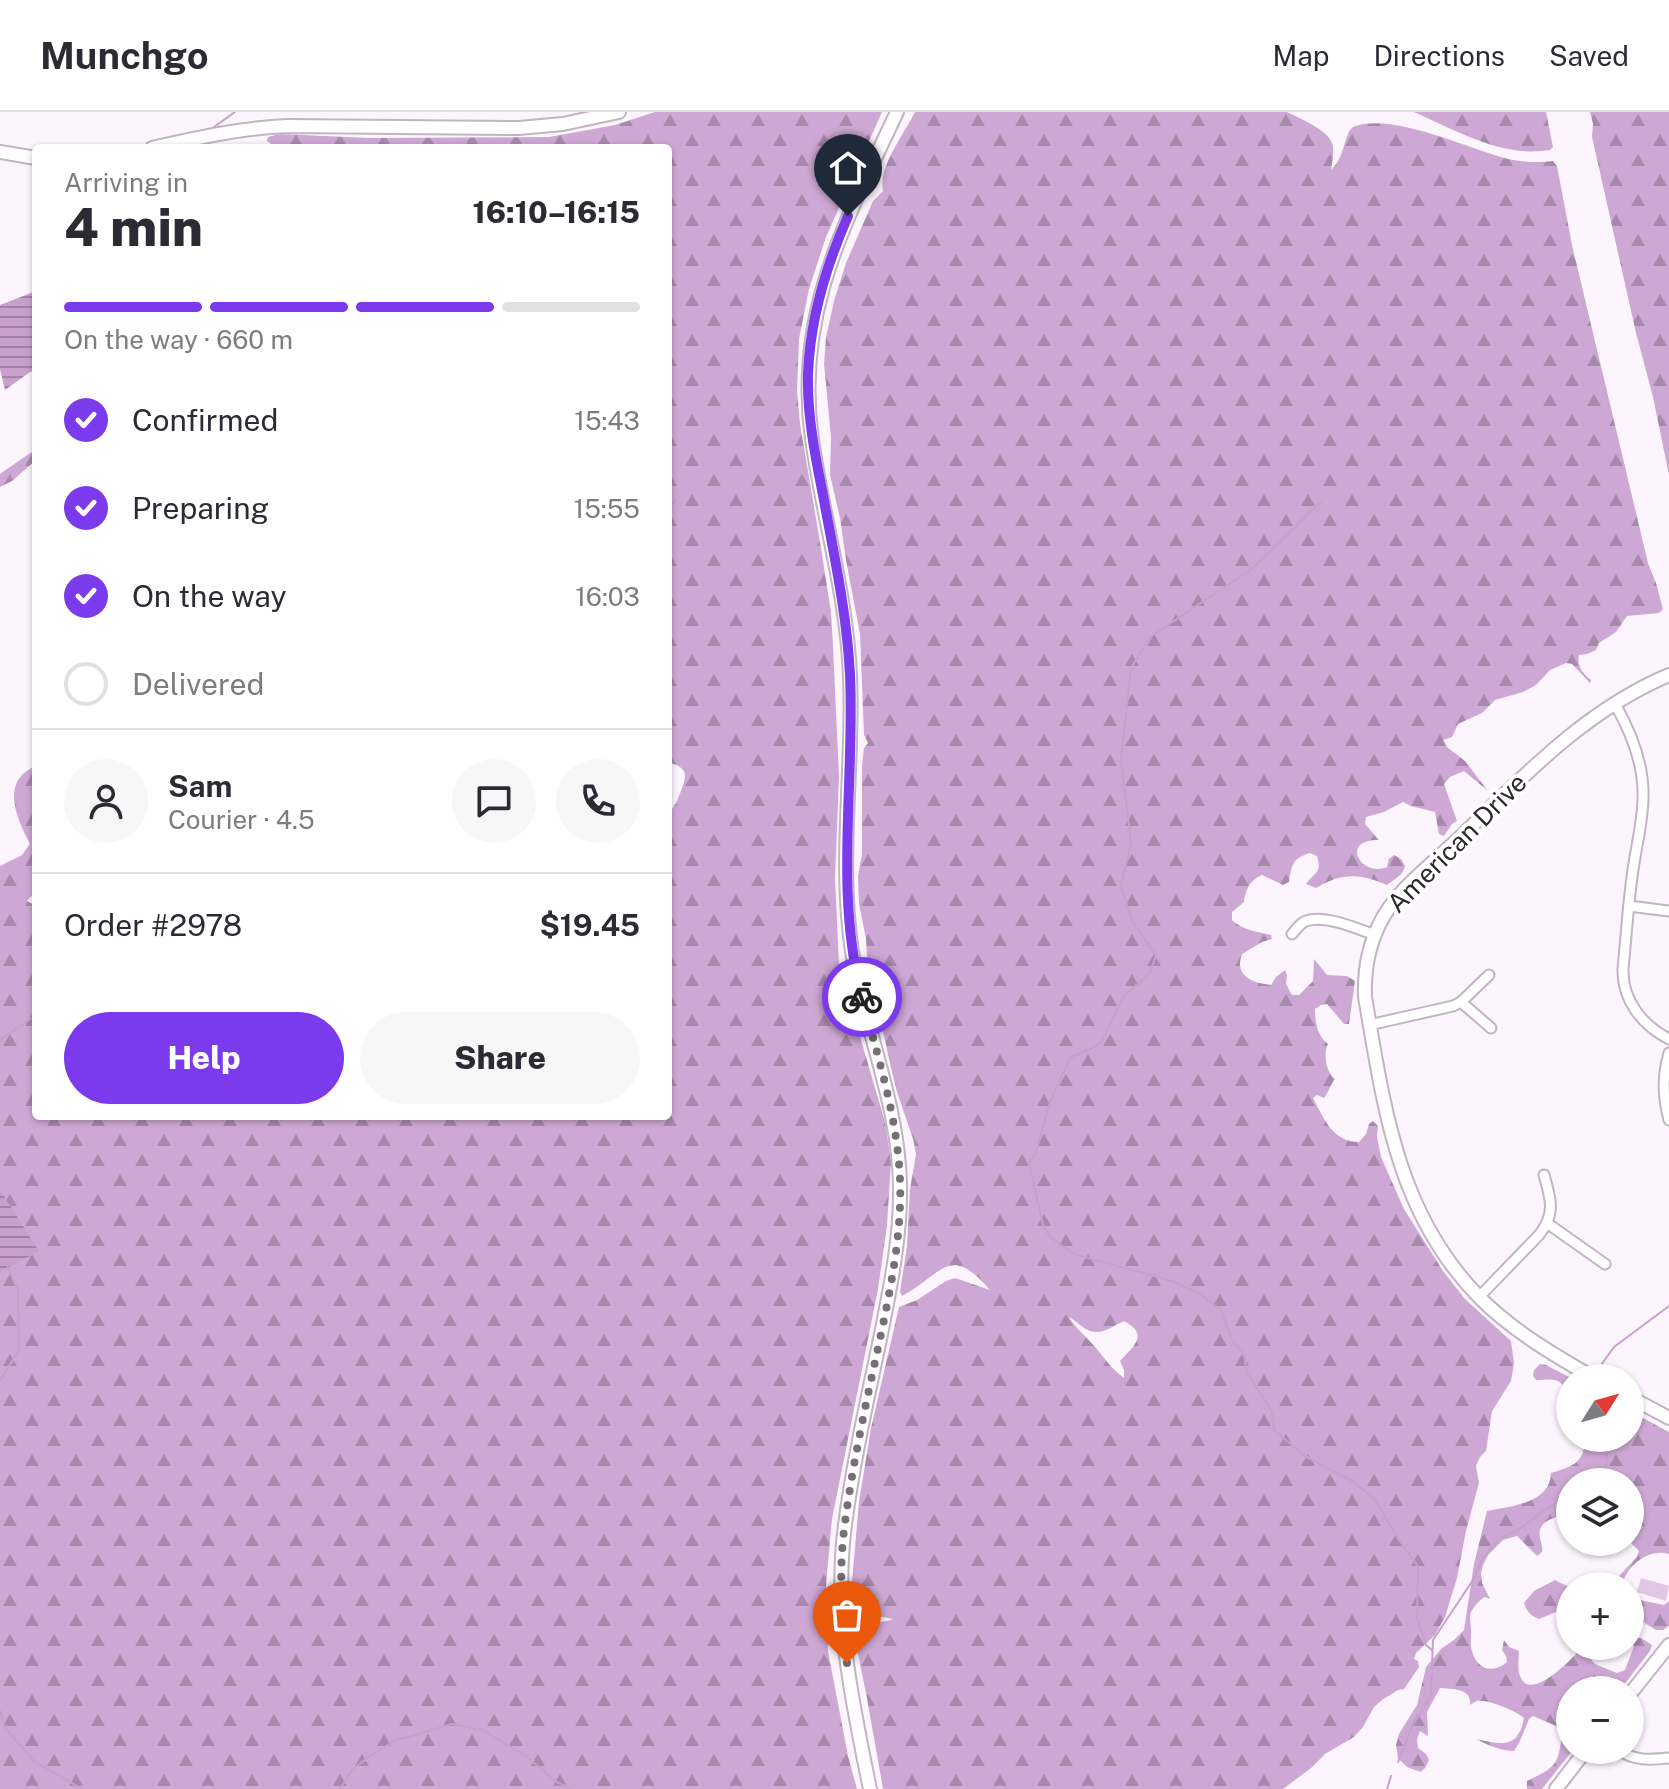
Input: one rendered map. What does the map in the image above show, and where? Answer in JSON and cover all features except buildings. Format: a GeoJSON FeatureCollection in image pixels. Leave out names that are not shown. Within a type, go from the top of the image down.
{"type":"FeatureCollection","features":[{"type":"Feature","properties":{"kind":"street"},"geometry":{"type":"LineString","coordinates":[[170,144],[265,127],[519,128],[563,124],[619,112]]}},
{"type":"Feature","properties":{"kind":"street"},"geometry":{"type":"LineString","coordinates":[[870,1789],[845,1653],[842,1558],[850,1494],[896,1245],[900,1174],[896,1132],[859,987],[850,932],[847,877],[850,674],[842,601],[812,437],[808,372],[814,319],[829,262],[897,112]]}},
{"type":"Feature","properties":{"kind":"street"},"geometry":{"type":"LineString","coordinates":[[0,152],[32,157]]}},
{"type":"Feature","properties":{"kind":"street","name":"American Drive"},"geometry":{"type":"LineString","coordinates":[[1570,1364],[1538,1345],[1479,1297],[1438,1245],[1417,1208],[1392,1138],[1369,1025],[1364,977],[1375,935],[1383,917],[1398,897],[1575,731],[1636,690],[1669,675]]}},
{"type":"Feature","properties":{"kind":"street"},"geometry":{"type":"LineString","coordinates":[[1615,704],[1638,759],[1643,789],[1631,880],[1623,969],[1625,989],[1641,1019],[1669,1039]]}},
{"type":"Feature","properties":{"kind":"street"},"geometry":{"type":"LineString","coordinates":[[1629,906],[1669,911]]}},
{"type":"Feature","properties":{"kind":"street"},"geometry":{"type":"LineString","coordinates":[[1292,934],[1302,923],[1314,920],[1329,921],[1375,935]]}},
{"type":"Feature","properties":{"kind":"street"},"geometry":{"type":"LineString","coordinates":[[1369,1025],[1461,1002],[1489,975]]}},
{"type":"Feature","properties":{"kind":"street"},"geometry":{"type":"LineString","coordinates":[[1461,1002],[1491,1028]]}},
{"type":"Feature","properties":{"kind":"street"},"geometry":{"type":"LineString","coordinates":[[1669,1053],[1663,1083],[1669,1120]]}},
{"type":"Feature","properties":{"kind":"street"},"geometry":{"type":"LineString","coordinates":[[1479,1297],[1547,1223],[1551,1206],[1544,1175]]}},
{"type":"Feature","properties":{"kind":"street"},"geometry":{"type":"LineString","coordinates":[[1547,1223],[1605,1264]]}},
{"type":"Feature","properties":{"kind":"street"},"geometry":{"type":"LineString","coordinates":[[1644,1405],[1669,1418]]}},
{"type":"Feature","properties":{"kind":"street"},"geometry":{"type":"LineString","coordinates":[[1644,1676],[1669,1645]]}},
{"type":"Feature","properties":{"kind":"street"},"geometry":{"type":"LineString","coordinates":[[1644,1760],[1669,1758]]}},
{"type":"Feature","properties":{"kind":"street"},"geometry":{"type":"LineString","coordinates":[[1556,1789],[1575,1764]]}},
{"type":"Feature","properties":{"kind":"green space"},"geometry":{"type":"Polygon","coordinates":[[[655,112],[882,112],[826,237],[809,289],[799,339],[797,391],[831,612],[839,777],[835,878],[839,965],[885,1122],[891,1161],[887,1226],[878,1289],[832,1519],[826,1585],[828,1651],[857,1789],[0,1789],[0,866],[22,855],[30,844],[14,800],[18,781],[25,773],[32,769],[32,895],[27,901],[32,904],[32,1120],[672,1120],[672,809],[685,775],[682,769],[672,764],[672,144],[271,144],[267,141],[268,137],[279,134],[370,138],[549,137],[615,125],[655,112]]]}},
{"type":"Feature","properties":{"kind":"green space"},"geometry":{"type":"Polygon","coordinates":[[[915,112],[1287,112],[1329,138],[1333,149],[1331,170],[1353,127],[1369,124],[1407,127],[1510,159],[1553,161],[1557,166],[1572,245],[1648,563],[1663,609],[1659,613],[1627,616],[1616,632],[1599,643],[1596,650],[1579,655],[1580,666],[1590,683],[1572,664],[1566,663],[1550,670],[1536,685],[1495,700],[1482,713],[1458,724],[1452,737],[1443,740],[1465,761],[1488,791],[1464,771],[1450,777],[1444,784],[1457,821],[1444,836],[1439,834],[1435,812],[1403,802],[1366,817],[1365,824],[1379,840],[1360,845],[1357,851],[1362,863],[1378,869],[1387,867],[1394,855],[1405,866],[1401,874],[1387,885],[1351,876],[1316,888],[1306,884],[1319,866],[1317,856],[1310,853],[1296,860],[1289,882],[1283,885],[1262,875],[1254,880],[1244,902],[1232,912],[1232,920],[1241,926],[1271,935],[1272,939],[1242,954],[1240,968],[1251,980],[1271,985],[1285,970],[1286,984],[1292,995],[1299,995],[1313,981],[1314,959],[1327,975],[1347,976],[1355,981],[1349,1024],[1344,1024],[1327,1004],[1315,1009],[1317,1028],[1328,1044],[1326,1063],[1335,1079],[1324,1098],[1317,1095],[1313,1098],[1330,1128],[1342,1138],[1359,1142],[1369,1124],[1373,1121],[1378,1126],[1381,1157],[1404,1209],[1443,1271],[1465,1299],[1511,1341],[1514,1363],[1511,1381],[1492,1411],[1486,1451],[1476,1466],[1479,1483],[1445,1617],[1435,1635],[1416,1653],[1414,1659],[1419,1667],[1404,1689],[1374,1707],[1354,1737],[1325,1754],[1283,1789],[883,1789],[853,1630],[893,1619],[857,1612],[851,1593],[859,1502],[871,1428],[899,1307],[955,1278],[990,1290],[965,1268],[955,1265],[937,1272],[902,1296],[900,1292],[916,1154],[889,1059],[859,904],[862,766],[864,748],[868,743],[864,735],[860,634],[830,475],[831,437],[824,364],[834,301],[846,263],[873,201],[883,191],[882,182],[888,161],[915,112]],[[1069,1317],[1124,1378],[1120,1361],[1138,1336],[1132,1326],[1124,1321],[1097,1332],[1086,1329],[1069,1317]]]}},
{"type":"Feature","properties":{"kind":"green space"},"geometry":{"type":"Polygon","coordinates":[[[1414,112],[1546,112],[1553,147],[1532,151],[1497,147],[1414,112]]]}},
{"type":"Feature","properties":{"kind":"green space"},"geometry":{"type":"Polygon","coordinates":[[[1590,112],[1669,112],[1669,475],[1592,137],[1590,112]]]}},
{"type":"Feature","properties":{"kind":"green space"},"geometry":{"type":"Polygon","coordinates":[[[32,452],[32,464],[0,487],[0,474],[32,452]]]}},
{"type":"Feature","properties":{"kind":"green space"},"geometry":{"type":"Polygon","coordinates":[[[1540,1364],[1546,1365],[1556,1370],[1556,1380],[1536,1380],[1534,1370],[1540,1364]]]}},
{"type":"Feature","properties":{"kind":"green space"},"geometry":{"type":"Polygon","coordinates":[[[1644,1419],[1669,1432],[1669,1554],[1646,1556],[1628,1572],[1623,1572],[1637,1556],[1644,1556],[1644,1468],[1565,1468],[1576,1463],[1582,1453],[1644,1452],[1644,1419]]]}},
{"type":"Feature","properties":{"kind":"green space"},"geometry":{"type":"Polygon","coordinates":[[[1556,1471],[1556,1518],[1541,1527],[1542,1552],[1537,1556],[1517,1536],[1503,1540],[1483,1565],[1482,1583],[1490,1599],[1484,1597],[1471,1612],[1474,1657],[1486,1668],[1502,1666],[1507,1662],[1502,1650],[1504,1640],[1509,1647],[1519,1651],[1520,1676],[1525,1683],[1532,1685],[1548,1678],[1570,1660],[1592,1660],[1617,1673],[1625,1670],[1629,1660],[1643,1660],[1631,1676],[1556,1676],[1556,1726],[1533,1716],[1514,1751],[1476,1739],[1501,1743],[1513,1740],[1524,1718],[1488,1702],[1477,1701],[1470,1705],[1465,1692],[1440,1688],[1427,1712],[1428,1736],[1420,1731],[1417,1739],[1418,1748],[1429,1760],[1421,1772],[1407,1767],[1398,1758],[1396,1745],[1399,1734],[1417,1705],[1426,1667],[1442,1648],[1464,1630],[1474,1564],[1487,1511],[1517,1505],[1536,1497],[1549,1483],[1551,1473],[1556,1471]]]}},
{"type":"Feature","properties":{"kind":"green space"},"geometry":{"type":"Polygon","coordinates":[[[1556,1580],[1556,1612],[1539,1619],[1528,1611],[1524,1603],[1534,1591],[1556,1580]]]}},
{"type":"Feature","properties":{"kind":"green space"},"geometry":{"type":"Polygon","coordinates":[[[1644,1601],[1664,1605],[1669,1601],[1669,1626],[1656,1630],[1644,1623],[1644,1601]]]}},
{"type":"Feature","properties":{"kind":"green space"},"geometry":{"type":"Polygon","coordinates":[[[1644,1640],[1652,1645],[1644,1659],[1644,1640]]]}},
{"type":"Feature","properties":{"kind":"green space"},"geometry":{"type":"Polygon","coordinates":[[[1555,1762],[1562,1764],[1542,1789],[1527,1789],[1527,1781],[1555,1762]]]}},
{"type":"Feature","properties":{"kind":"shaded area"},"geometry":{"type":"Polygon","coordinates":[[[32,293],[32,371],[5,390],[0,369],[0,305],[32,293]]]}},
{"type":"Feature","properties":{"kind":"shaded area"},"geometry":{"type":"Polygon","coordinates":[[[0,1190],[39,1251],[0,1272],[0,1190]]]}},
{"type":"Feature","properties":{"kind":"shaded area"},"geometry":{"type":"Polygon","coordinates":[[[1644,1579],[1669,1586],[1666,1601],[1644,1594],[1644,1579]]]}},
{"type":"Feature","properties":{"kind":"waterway"},"geometry":{"type":"LineString","coordinates":[[214,127],[235,112]]}},
{"type":"Feature","properties":{"kind":"waterway"},"geometry":{"type":"LineString","coordinates":[[672,504],[675,500]]}},
{"type":"Feature","properties":{"kind":"waterway"},"geometry":{"type":"LineString","coordinates":[[1321,502],[1253,568],[1150,637],[1131,668],[1121,759],[1131,843],[1121,886],[1132,921],[1156,956],[1150,973],[1124,996],[1102,1041],[1070,1058],[1050,1102],[1036,1153],[1029,1163],[1043,1225],[1050,1237],[1074,1254],[1172,1281],[1200,1294],[1221,1310],[1232,1340],[1244,1355],[1247,1373],[1272,1411],[1274,1430],[1305,1456],[1354,1482],[1376,1501],[1418,1566],[1417,1618],[1426,1645],[1432,1650]]}},
{"type":"Feature","properties":{"kind":"waterway"},"geometry":{"type":"LineString","coordinates":[[0,1040],[32,1018]]}},
{"type":"Feature","properties":{"kind":"waterway"},"geometry":{"type":"LineString","coordinates":[[0,1381],[19,1350],[18,1291],[7,1265]]}},
{"type":"Feature","properties":{"kind":"waterway"},"geometry":{"type":"LineString","coordinates":[[1602,1364],[1614,1347],[1669,1306]]}},
{"type":"Feature","properties":{"kind":"waterway"},"geometry":{"type":"LineString","coordinates":[[1604,1468],[1607,1452]]}},
{"type":"Feature","properties":{"kind":"waterway"},"geometry":{"type":"LineString","coordinates":[[1398,1762],[1412,1727],[1431,1695],[1433,1640],[1473,1580],[1483,1558],[1499,1539],[1556,1504]]}},
{"type":"Feature","properties":{"kind":"waterway"},"geometry":{"type":"LineString","coordinates":[[0,1710],[5,1728],[34,1761],[82,1789]]}},
{"type":"Feature","properties":{"kind":"waterway"},"geometry":{"type":"LineString","coordinates":[[340,1789],[352,1770],[398,1739],[452,1724],[483,1730],[571,1789]]}},
{"type":"Feature","properties":{"kind":"waterway"},"geometry":{"type":"LineString","coordinates":[[1387,1789],[1391,1776]]}},
{"type":"Feature","properties":{"kind":"way so far"},"geometry":{"type":"LineString","coordinates":[[847,1663],[841,1589],[844,1528],[887,1302],[900,1207],[896,1132],[862,997]]}},
{"type":"Feature","properties":{"kind":"route"},"geometry":{"type":"LineString","coordinates":[[848,216],[829,262],[816,308],[808,394],[812,437],[846,627],[850,674],[847,909],[862,997]]}}]}
